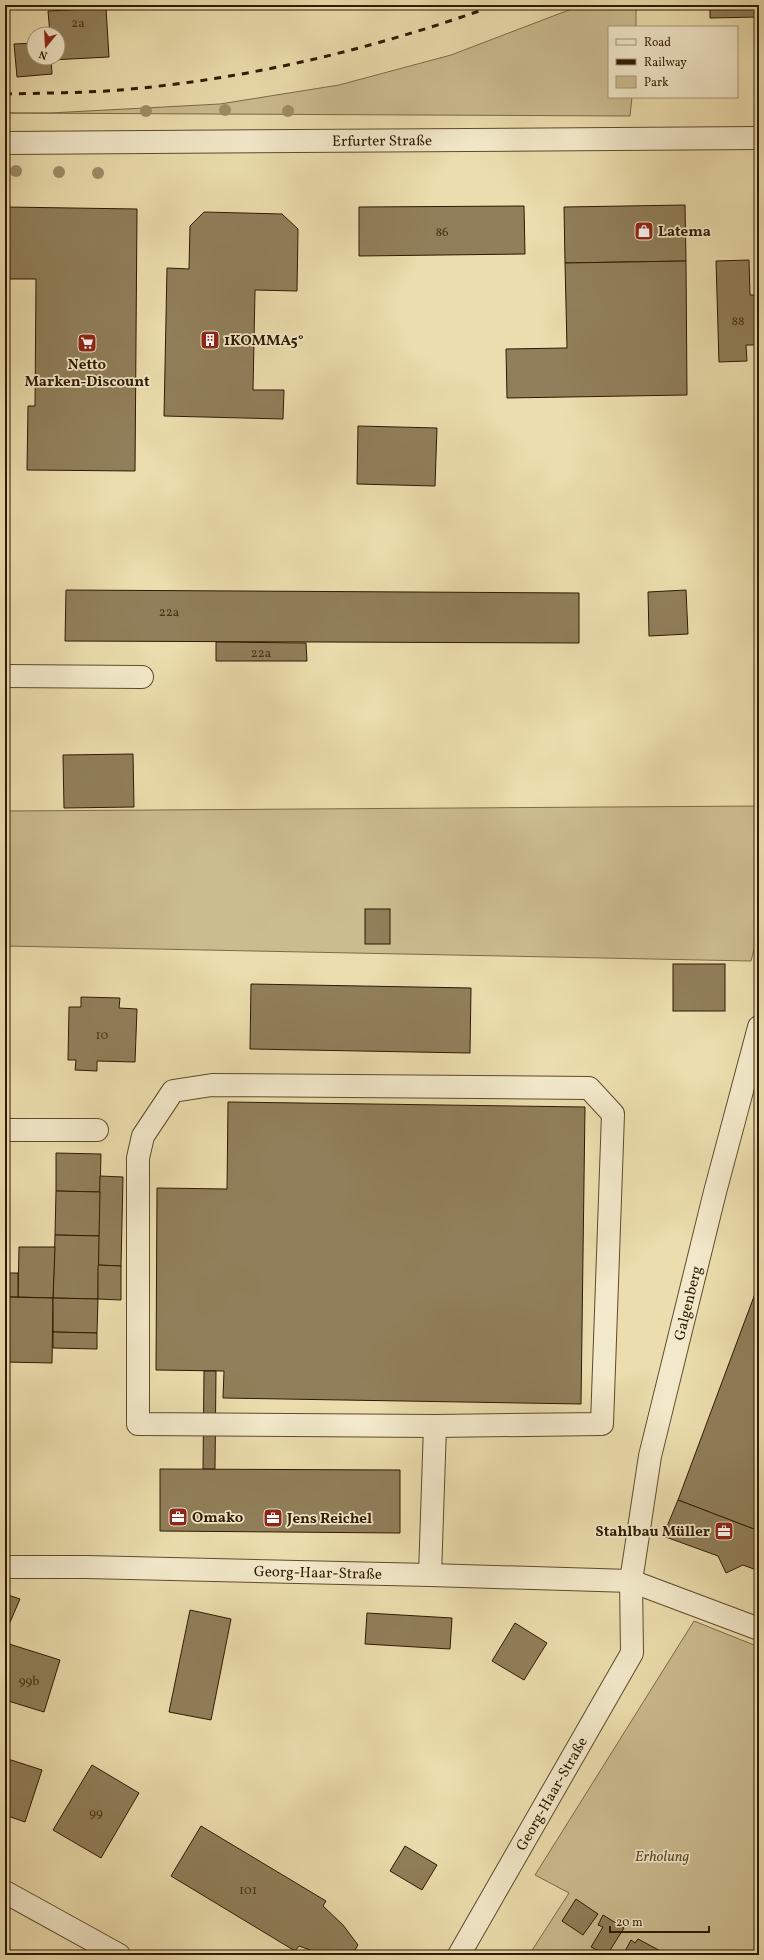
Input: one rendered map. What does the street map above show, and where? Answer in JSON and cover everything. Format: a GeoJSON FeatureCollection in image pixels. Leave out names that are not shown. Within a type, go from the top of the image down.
{"type":"FeatureCollection","features":[{"type":"Feature","properties":{"kind":"street","name":"Erfurter Straße"},"geometry":{"type":"LineString","coordinates":[[5,143],[759,138]]}},
{"type":"Feature","properties":{"kind":"street"},"geometry":{"type":"LineString","coordinates":[[5,676],[142,677]]}},
{"type":"Feature","properties":{"kind":"street","name":"Galgenberg"},"geometry":{"type":"LineString","coordinates":[[631,1581],[650,1456],[715,1192],[759,1027]]}},
{"type":"Feature","properties":{"kind":"street"},"geometry":{"type":"LineString","coordinates":[[212,1085],[589,1088],[613,1114],[602,1424],[435,1426],[138,1424],[138,1158],[143,1136],[173,1092],[212,1085]]}},
{"type":"Feature","properties":{"kind":"street"},"geometry":{"type":"LineString","coordinates":[[5,1130],[97,1130]]}},
{"type":"Feature","properties":{"kind":"street"},"geometry":{"type":"LineString","coordinates":[[430,1575],[435,1426]]}},
{"type":"Feature","properties":{"kind":"street","name":"Georg-Haar-Straße"},"geometry":{"type":"LineString","coordinates":[[5,1567],[86,1567],[631,1581],[759,1629]]}},
{"type":"Feature","properties":{"kind":"street","name":"Georg-Haar-Straße"},"geometry":{"type":"LineString","coordinates":[[459,1955],[632,1653],[631,1581]]}},
{"type":"Feature","properties":{"kind":"street"},"geometry":{"type":"LineString","coordinates":[[5,1892],[119,1955]]}},
{"type":"Feature","properties":{"kind":"green space"},"geometry":{"type":"Polygon","coordinates":[[[582,5],[636,5],[636,26],[608,26],[608,98],[632,98],[630,116],[5,113],[50,113],[220,104],[339,85],[451,55],[582,5]]]}},
{"type":"Feature","properties":{"kind":"green space"},"geometry":{"type":"Polygon","coordinates":[[[759,806],[759,930],[751,961],[5,946],[5,811],[759,806]]]}},
{"type":"Feature","properties":{"kind":"green space","name":"Erholung"},"geometry":{"type":"Polygon","coordinates":[[[694,1621],[759,1647],[759,1955],[529,1955],[569,1893],[535,1875],[694,1621]]]}},
{"type":"Feature","properties":{"kind":"building"},"geometry":{"type":"Polygon","coordinates":[[[710,5],[759,5],[759,17],[710,18],[710,5]]]}},
{"type":"Feature","properties":{"kind":"building"},"geometry":{"type":"Polygon","coordinates":[[[106,8],[109,57],[66,59],[66,26],[49,26],[48,11],[106,8]]]}},
{"type":"Feature","properties":{"kind":"building"},"geometry":{"type":"Polygon","coordinates":[[[26,43],[26,66],[52,66],[52,74],[17,77],[14,44],[26,43]]]}},
{"type":"Feature","properties":{"kind":"building"},"geometry":{"type":"Polygon","coordinates":[[[685,205],[686,261],[565,263],[564,207],[685,205]]]}},
{"type":"Feature","properties":{"kind":"building"},"geometry":{"type":"Polygon","coordinates":[[[524,206],[525,254],[359,256],[359,207],[524,206]]]}},
{"type":"Feature","properties":{"kind":"building"},"geometry":{"type":"Polygon","coordinates":[[[6,207],[137,209],[135,471],[27,470],[28,406],[35,406],[36,279],[5,279],[6,207]]]}},
{"type":"Feature","properties":{"kind":"building","name":"1KOMMA5°"},"geometry":{"type":"Polygon","coordinates":[[[204,212],[282,214],[298,229],[297,291],[255,290],[253,390],[284,390],[283,419],[164,416],[167,268],[189,269],[190,226],[204,212]]]}},
{"type":"Feature","properties":{"kind":"building"},"geometry":{"type":"Polygon","coordinates":[[[749,260],[750,295],[759,295],[759,345],[746,345],[747,361],[719,362],[716,261],[749,260]]]}},
{"type":"Feature","properties":{"kind":"building"},"geometry":{"type":"Polygon","coordinates":[[[686,261],[687,395],[507,398],[506,349],[567,348],[565,263],[686,261]]]}},
{"type":"Feature","properties":{"kind":"building"},"geometry":{"type":"Polygon","coordinates":[[[358,426],[437,428],[435,486],[357,484],[358,426]]]}},
{"type":"Feature","properties":{"kind":"building"},"geometry":{"type":"Polygon","coordinates":[[[66,590],[579,593],[579,643],[65,641],[66,590]]]}},
{"type":"Feature","properties":{"kind":"building"},"geometry":{"type":"Polygon","coordinates":[[[686,590],[688,634],[649,636],[648,592],[686,590]]]}},
{"type":"Feature","properties":{"kind":"building"},"geometry":{"type":"Polygon","coordinates":[[[216,642],[306,643],[307,661],[216,661],[216,642]]]}},
{"type":"Feature","properties":{"kind":"building"},"geometry":{"type":"Polygon","coordinates":[[[133,754],[134,807],[64,808],[63,755],[133,754]]]}},
{"type":"Feature","properties":{"kind":"building"},"geometry":{"type":"Polygon","coordinates":[[[365,909],[390,909],[390,944],[365,944],[365,909]]]}},
{"type":"Feature","properties":{"kind":"building"},"geometry":{"type":"Polygon","coordinates":[[[673,964],[725,964],[725,1011],[673,1011],[673,964]]]}},
{"type":"Feature","properties":{"kind":"building"},"geometry":{"type":"Polygon","coordinates":[[[251,984],[471,988],[470,1053],[250,1049],[251,984]]]}},
{"type":"Feature","properties":{"kind":"building"},"geometry":{"type":"Polygon","coordinates":[[[81,997],[120,998],[119,1008],[137,1009],[135,1062],[97,1061],[97,1071],[75,1070],[76,1060],[68,1060],[69,1007],[81,1007],[81,997]]]}},
{"type":"Feature","properties":{"kind":"building"},"geometry":{"type":"Polygon","coordinates":[[[228,1102],[585,1107],[581,1404],[223,1398],[224,1371],[156,1370],[157,1188],[227,1189],[228,1102]]]}},
{"type":"Feature","properties":{"kind":"building"},"geometry":{"type":"Polygon","coordinates":[[[56,1153],[101,1154],[100,1192],[56,1191],[56,1153]]]}},
{"type":"Feature","properties":{"kind":"building"},"geometry":{"type":"Polygon","coordinates":[[[100,1176],[123,1177],[121,1266],[98,1265],[100,1176]]]}},
{"type":"Feature","properties":{"kind":"building"},"geometry":{"type":"Polygon","coordinates":[[[56,1191],[100,1192],[99,1236],[55,1235],[56,1191]]]}},
{"type":"Feature","properties":{"kind":"building"},"geometry":{"type":"Polygon","coordinates":[[[55,1235],[99,1236],[98,1299],[53,1298],[55,1235]]]}},
{"type":"Feature","properties":{"kind":"building"},"geometry":{"type":"Polygon","coordinates":[[[19,1247],[55,1247],[53,1298],[18,1297],[19,1247]]]}},
{"type":"Feature","properties":{"kind":"building"},"geometry":{"type":"Polygon","coordinates":[[[98,1265],[121,1266],[121,1300],[98,1299],[98,1265]]]}},
{"type":"Feature","properties":{"kind":"building"},"geometry":{"type":"Polygon","coordinates":[[[5,1273],[18,1273],[18,1297],[5,1297],[5,1273]]]}},
{"type":"Feature","properties":{"kind":"building"},"geometry":{"type":"Polygon","coordinates":[[[759,1283],[759,1531],[678,1500],[759,1283]]]}},
{"type":"Feature","properties":{"kind":"building"},"geometry":{"type":"Polygon","coordinates":[[[5,1297],[53,1298],[52,1363],[5,1362],[5,1297]]]}},
{"type":"Feature","properties":{"kind":"building"},"geometry":{"type":"Polygon","coordinates":[[[53,1298],[98,1299],[97,1333],[53,1332],[53,1298]]]}},
{"type":"Feature","properties":{"kind":"building"},"geometry":{"type":"Polygon","coordinates":[[[53,1332],[97,1333],[97,1349],[53,1348],[53,1332]]]}},
{"type":"Feature","properties":{"kind":"building"},"geometry":{"type":"Polygon","coordinates":[[[204,1371],[216,1371],[215,1469],[203,1469],[204,1371]]]}},
{"type":"Feature","properties":{"kind":"building"},"geometry":{"type":"Polygon","coordinates":[[[160,1469],[400,1470],[400,1533],[160,1531],[160,1469]]]}},
{"type":"Feature","properties":{"kind":"building"},"geometry":{"type":"Polygon","coordinates":[[[678,1500],[759,1531],[759,1571],[743,1565],[726,1573],[718,1556],[663,1536],[678,1500]]]}},
{"type":"Feature","properties":{"kind":"building"},"geometry":{"type":"Polygon","coordinates":[[[5,1594],[20,1599],[8,1627],[5,1626],[5,1594]]]}},
{"type":"Feature","properties":{"kind":"building"},"geometry":{"type":"Polygon","coordinates":[[[190,1610],[231,1619],[211,1720],[169,1712],[190,1610]]]}},
{"type":"Feature","properties":{"kind":"building"},"geometry":{"type":"Polygon","coordinates":[[[367,1613],[452,1618],[450,1649],[365,1644],[367,1613]]]}},
{"type":"Feature","properties":{"kind":"building"},"geometry":{"type":"Polygon","coordinates":[[[515,1623],[547,1643],[524,1680],[492,1661],[515,1623]]]}},
{"type":"Feature","properties":{"kind":"building"},"geometry":{"type":"Polygon","coordinates":[[[6,1643],[60,1660],[44,1712],[5,1700],[6,1643]]]}},
{"type":"Feature","properties":{"kind":"building"},"geometry":{"type":"Polygon","coordinates":[[[5,1758],[42,1770],[25,1822],[5,1815],[5,1758]]]}},
{"type":"Feature","properties":{"kind":"building"},"geometry":{"type":"Polygon","coordinates":[[[92,1765],[139,1793],[101,1858],[53,1830],[92,1765]]]}},
{"type":"Feature","properties":{"kind":"building"},"geometry":{"type":"Polygon","coordinates":[[[201,1826],[326,1901],[323,1906],[343,1925],[358,1945],[352,1955],[324,1955],[299,1946],[295,1951],[171,1876],[201,1826]]]}},
{"type":"Feature","properties":{"kind":"building"},"geometry":{"type":"Polygon","coordinates":[[[405,1846],[437,1865],[422,1890],[390,1871],[405,1846]]]}},
{"type":"Feature","properties":{"kind":"building"},"geometry":{"type":"Polygon","coordinates":[[[576,1899],[598,1914],[583,1935],[562,1921],[576,1899]]]}},
{"type":"Feature","properties":{"kind":"building"},"geometry":{"type":"Polygon","coordinates":[[[603,1915],[624,1928],[607,1955],[591,1947],[603,1927],[598,1925],[603,1915]]]}},
{"type":"Feature","properties":{"kind":"building"},"geometry":{"type":"Polygon","coordinates":[[[638,1939],[668,1955],[623,1955],[631,1940],[635,1943],[638,1939]]]}},
{"type":"Feature","properties":{"kind":"railway"},"geometry":{"type":"LineString","coordinates":[[5,94],[120,90],[168,85],[263,70],[311,60],[404,35],[496,5]]}},
{"type":"Feature","properties":{"kind":"place","name":"Latema"},"geometry":{"type":"Point","coordinates":[644,231]}},
{"type":"Feature","properties":{"kind":"place","name":"1KOMMA5°"},"geometry":{"type":"Point","coordinates":[210,340]}},
{"type":"Feature","properties":{"kind":"place","name":"Netto Marken-Discount"},"geometry":{"type":"Point","coordinates":[87,343]}},
{"type":"Feature","properties":{"kind":"place","name":"Omako"},"geometry":{"type":"Point","coordinates":[178,1517]}},
{"type":"Feature","properties":{"kind":"place","name":"Jens Reichel"},"geometry":{"type":"Point","coordinates":[273,1518]}},
{"type":"Feature","properties":{"kind":"place","name":"Stahlbau Müller"},"geometry":{"type":"Point","coordinates":[724,1531]}}]}
